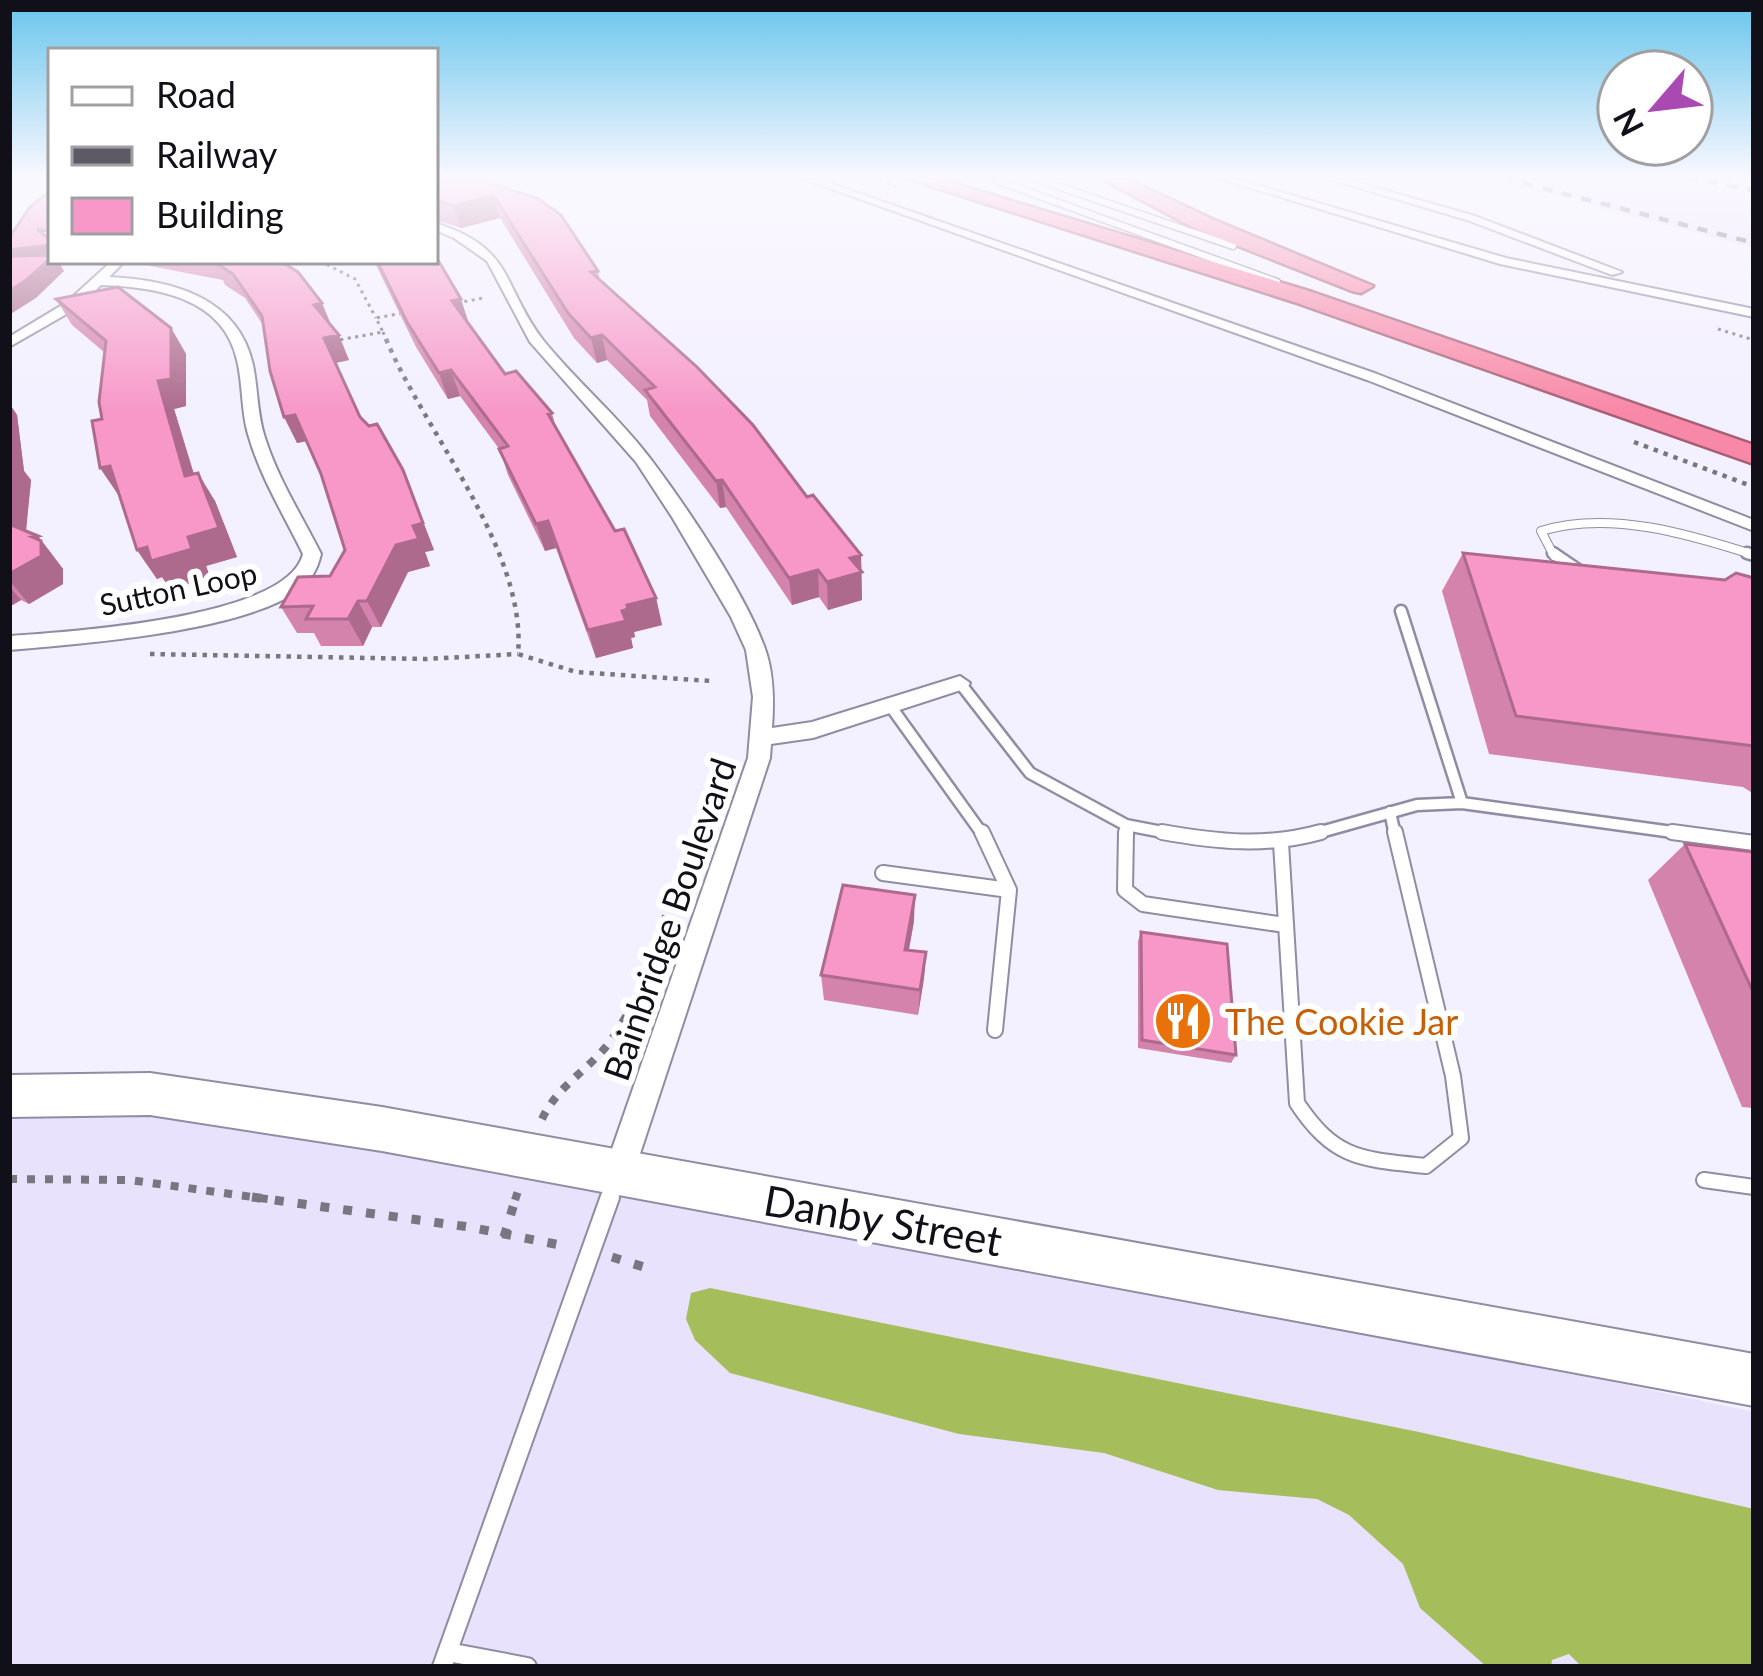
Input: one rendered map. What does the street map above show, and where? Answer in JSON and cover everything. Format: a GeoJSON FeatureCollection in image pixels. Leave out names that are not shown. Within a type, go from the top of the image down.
{"type":"FeatureCollection","features":[{"type":"Feature","properties":{"kind":"highway"},"geometry":{"type":"LineString","coordinates":[[1170,256],[1303,297],[1754,455]]}},
{"type":"Feature","properties":{"kind":"highway"},"geometry":{"type":"LineString","coordinates":[[1278,256],[1377,292]]}},
{"type":"Feature","properties":{"kind":"street","name":"Bainbridge Boulevard"},"geometry":{"type":"LineString","coordinates":[[487,256],[535,339],[642,459],[680,517],[741,616],[755,650],[764,697],[759,758],[619,1172]]}},
{"type":"Feature","properties":{"kind":"street"},"geometry":{"type":"LineString","coordinates":[[1028,256],[1372,377],[1754,526]]}},
{"type":"Feature","properties":{"kind":"street"},"geometry":{"type":"LineString","coordinates":[[1488,256],[1754,313]]}},
{"type":"Feature","properties":{"kind":"street"},"geometry":{"type":"LineString","coordinates":[[1575,256],[1681,295]]}},
{"type":"Feature","properties":{"kind":"street"},"geometry":{"type":"LineString","coordinates":[[9,344],[101,281],[116,264]]}},
{"type":"Feature","properties":{"kind":"street","name":"Sutton Loop"},"geometry":{"type":"LineString","coordinates":[[9,643],[145,628],[253,605],[284,592],[307,573],[312,554],[257,438],[243,352],[221,316],[183,292],[160,285],[101,281]]}},
{"type":"Feature","properties":{"kind":"street"},"geometry":{"type":"LineString","coordinates":[[761,738],[813,730],[960,682]]}},
{"type":"Feature","properties":{"kind":"street","name":"Danby Street"},"geometry":{"type":"LineString","coordinates":[[9,1096],[150,1094],[508,1150],[1754,1380]]}},
{"type":"Feature","properties":{"kind":"lane"},"geometry":{"type":"LineString","coordinates":[[1204,256],[1524,373]]}},
{"type":"Feature","properties":{"kind":"lane"},"geometry":{"type":"LineString","coordinates":[[1600,572],[1579,570],[1556,559],[1541,531],[1557,523],[1601,524],[1717,542],[1754,555]]}},
{"type":"Feature","properties":{"kind":"lane"},"geometry":{"type":"LineString","coordinates":[[1401,611],[1462,803]]}},
{"type":"Feature","properties":{"kind":"lane"},"geometry":{"type":"LineString","coordinates":[[960,682],[1030,772],[1126,825],[1210,841],[1281,843],[1417,805],[1462,803],[1754,842]]}},
{"type":"Feature","properties":{"kind":"lane"},"geometry":{"type":"LineString","coordinates":[[890,704],[978,824],[1009,890],[995,1030]]}},
{"type":"Feature","properties":{"kind":"lane"},"geometry":{"type":"LineString","coordinates":[[1281,843],[1297,1103],[1321,1139],[1367,1160],[1426,1166],[1461,1138],[1453,1076],[1390,812]]}},
{"type":"Feature","properties":{"kind":"lane"},"geometry":{"type":"LineString","coordinates":[[1126,825],[1125,890],[1143,904],[1285,925]]}},
{"type":"Feature","properties":{"kind":"lane"},"geometry":{"type":"LineString","coordinates":[[884,873],[1009,890]]}},
{"type":"Feature","properties":{"kind":"lane"},"geometry":{"type":"LineString","coordinates":[[527,1667],[445,1659],[619,1172]]}},
{"type":"Feature","properties":{"kind":"lane"},"geometry":{"type":"LineString","coordinates":[[1704,1180],[1754,1187]]}},
{"type":"Feature","properties":{"kind":"path"},"geometry":{"type":"LineString","coordinates":[[326,264],[356,279],[404,382],[462,474],[506,575],[520,621],[518,654]]}},
{"type":"Feature","properties":{"kind":"path"},"geometry":{"type":"LineString","coordinates":[[440,306],[484,298]]}},
{"type":"Feature","properties":{"kind":"path"},"geometry":{"type":"LineString","coordinates":[[376,317],[419,310]]}},
{"type":"Feature","properties":{"kind":"path"},"geometry":{"type":"LineString","coordinates":[[313,345],[383,332]]}},
{"type":"Feature","properties":{"kind":"path"},"geometry":{"type":"LineString","coordinates":[[131,653],[426,659],[518,654],[576,672],[711,681]]}},
{"type":"Feature","properties":{"kind":"path"},"geometry":{"type":"LineString","coordinates":[[553,1090],[602,1053],[633,998],[681,872]]}},
{"type":"Feature","properties":{"kind":"path"},"geometry":{"type":"LineString","coordinates":[[9,1179],[130,1180],[469,1226],[504,1237]]}},
{"type":"Feature","properties":{"kind":"shaded area"},"geometry":{"type":"Polygon","coordinates":[[[9,1096],[619,1172],[1754,1412],[1754,1667],[9,1667],[9,1096]]]}},
{"type":"Feature","properties":{"kind":"green space"},"geometry":{"type":"Polygon","coordinates":[[[710,1288],[1419,1432],[1754,1509],[1754,1667],[1582,1667],[1569,1654],[1552,1660],[1551,1667],[1487,1667],[1420,1608],[1403,1564],[1349,1515],[1317,1499],[1218,1490],[1104,1453],[959,1434],[730,1373],[695,1340],[686,1319],[691,1293],[710,1288]]]}},
{"type":"Feature","properties":{"kind":"building"},"geometry":{"type":"Polygon","coordinates":[[[48,256],[48,261],[9,291],[9,258],[48,256]]]}},
{"type":"Feature","properties":{"kind":"building"},"geometry":{"type":"Polygon","coordinates":[[[532,256],[588,256],[598,271],[591,272],[697,367],[753,425],[807,497],[813,495],[861,555],[850,558],[862,572],[827,582],[818,570],[789,578],[722,480],[716,481],[645,390],[655,387],[602,335],[591,338],[568,313],[532,256]]]}},
{"type":"Feature","properties":{"kind":"building"},"geometry":{"type":"Polygon","coordinates":[[[438,260],[461,299],[452,301],[505,374],[516,371],[552,413],[548,414],[615,531],[624,529],[656,598],[627,605],[622,611],[626,621],[588,630],[548,521],[536,524],[499,449],[508,446],[451,370],[439,373],[378,264],[438,264],[438,260]]]}},
{"type":"Feature","properties":{"kind":"building"},"geometry":{"type":"Polygon","coordinates":[[[218,264],[285,264],[298,272],[322,303],[314,305],[339,335],[324,338],[360,417],[369,426],[377,424],[403,470],[423,523],[413,526],[419,539],[396,545],[367,601],[358,601],[348,619],[306,619],[313,606],[281,607],[298,577],[330,576],[345,550],[321,474],[295,415],[284,417],[270,371],[262,316],[233,274],[218,264]]]}},
{"type":"Feature","properties":{"kind":"building"},"geometry":{"type":"Polygon","coordinates":[[[118,287],[171,328],[171,379],[158,381],[185,476],[198,473],[219,528],[188,537],[192,549],[151,561],[147,547],[137,550],[110,466],[100,468],[92,421],[102,419],[99,402],[106,341],[56,299],[118,287]]]}},
{"type":"Feature","properties":{"kind":"building"},"geometry":{"type":"Polygon","coordinates":[[[9,524],[38,536],[32,537],[41,541],[41,556],[9,574],[9,524]]]}},
{"type":"Feature","properties":{"kind":"building"},"geometry":{"type":"Polygon","coordinates":[[[1463,553],[1725,580],[1736,573],[1754,578],[1754,746],[1516,716],[1463,553]]]}},
{"type":"Feature","properties":{"kind":"building"},"geometry":{"type":"Polygon","coordinates":[[[1685,844],[1754,852],[1754,994],[1685,844]]]}},
{"type":"Feature","properties":{"kind":"building"},"geometry":{"type":"Polygon","coordinates":[[[843,885],[915,895],[905,950],[926,952],[920,990],[821,975],[843,885]]]}},
{"type":"Feature","properties":{"kind":"building","name":"The Cookie Jar"},"geometry":{"type":"Polygon","coordinates":[[[1141,932],[1227,944],[1236,1055],[1142,1040],[1141,932]]]}},
{"type":"Feature","properties":{"kind":"place","name":"The Cookie Jar"},"geometry":{"type":"Point","coordinates":[1183,1021]}}]}
